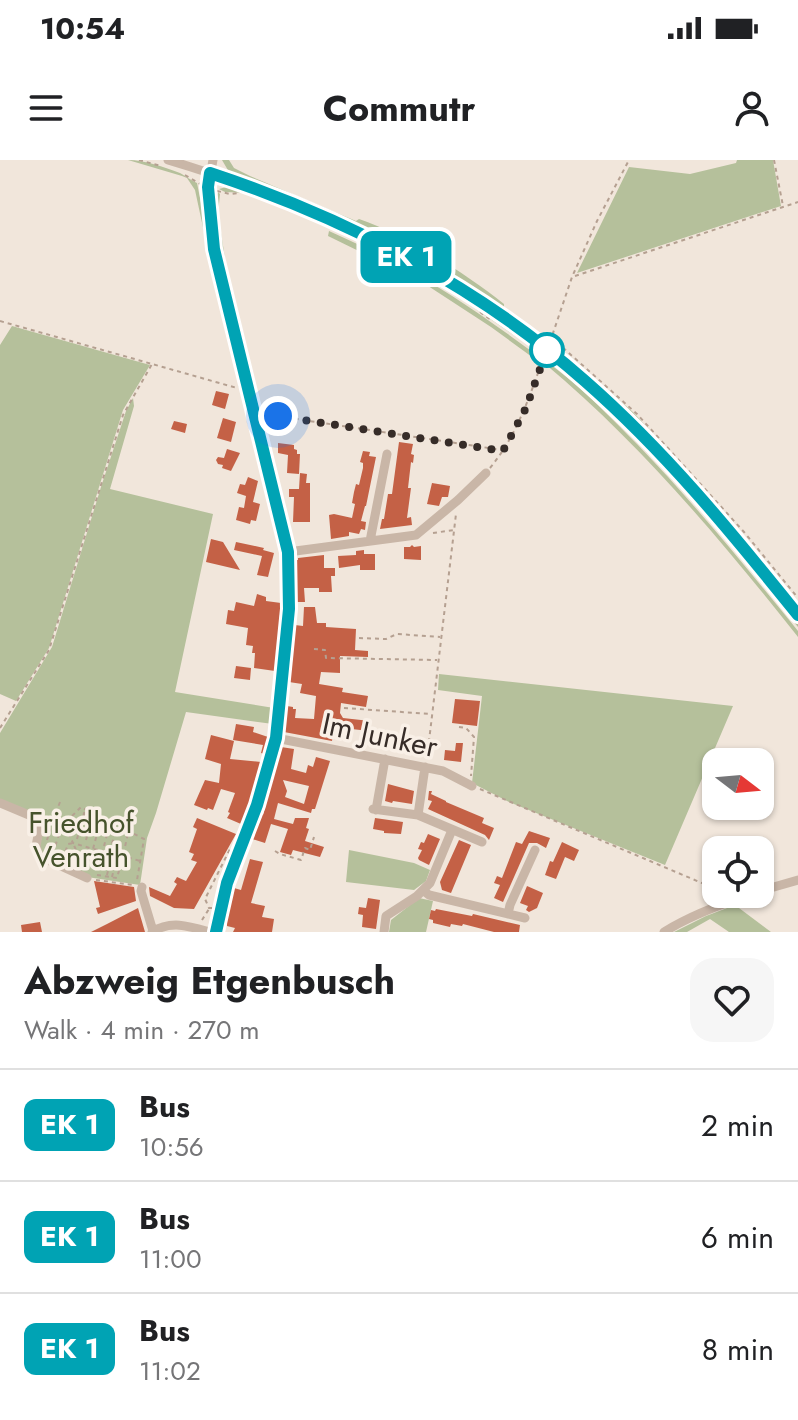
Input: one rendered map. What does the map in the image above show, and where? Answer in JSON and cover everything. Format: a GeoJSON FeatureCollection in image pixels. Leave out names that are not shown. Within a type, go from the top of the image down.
{"type":"FeatureCollection","features":[{"type":"Feature","properties":{"kind":"street"},"geometry":{"type":"LineString","coordinates":[[213,160],[208,187],[214,249],[288,552],[289,609],[276,738],[257,805],[227,883],[216,932]]}},
{"type":"Feature","properties":{"kind":"street"},"geometry":{"type":"LineString","coordinates":[[168,164],[210,173],[255,188],[372,239],[473,297],[585,381],[657,451],[798,615]]}},
{"type":"Feature","properties":{"kind":"street"},"geometry":{"type":"LineString","coordinates":[[370,541],[387,454]]}},
{"type":"Feature","properties":{"kind":"street"},"geometry":{"type":"LineString","coordinates":[[288,552],[416,535],[486,473]]}},
{"type":"Feature","properties":{"kind":"street","name":"Im Junker"},"geometry":{"type":"LineString","coordinates":[[276,738],[443,771],[470,785]]}},
{"type":"Feature","properties":{"kind":"street"},"geometry":{"type":"LineString","coordinates":[[385,759],[375,809],[418,815],[482,842]]}},
{"type":"Feature","properties":{"kind":"street"},"geometry":{"type":"LineString","coordinates":[[418,815],[425,767]]}},
{"type":"Feature","properties":{"kind":"street"},"geometry":{"type":"LineString","coordinates":[[0,803],[41,820],[36,846],[39,856],[90,875]]}},
{"type":"Feature","properties":{"kind":"street"},"geometry":{"type":"LineString","coordinates":[[384,932],[386,916],[424,891],[430,883],[452,830]]}},
{"type":"Feature","properties":{"kind":"street"},"geometry":{"type":"LineString","coordinates":[[508,914],[535,850]]}},
{"type":"Feature","properties":{"kind":"street"},"geometry":{"type":"LineString","coordinates":[[774,887],[798,880]]}},
{"type":"Feature","properties":{"kind":"street"},"geometry":{"type":"LineString","coordinates":[[142,887],[153,931],[183,925],[209,932]]}},
{"type":"Feature","properties":{"kind":"street"},"geometry":{"type":"LineString","coordinates":[[424,891],[429,895],[525,918]]}},
{"type":"Feature","properties":{"kind":"street"},"geometry":{"type":"LineString","coordinates":[[664,932],[711,908]]}},
{"type":"Feature","properties":{"kind":"path"},"geometry":{"type":"LineString","coordinates":[[139,160],[168,164]]}},
{"type":"Feature","properties":{"kind":"path"},"geometry":{"type":"LineString","coordinates":[[486,473],[503,451],[526,408],[572,277],[629,160]]}},
{"type":"Feature","properties":{"kind":"path"},"geometry":{"type":"LineString","coordinates":[[774,160],[783,207]]}},
{"type":"Feature","properties":{"kind":"path"},"geometry":{"type":"LineString","coordinates":[[182,173],[222,193],[241,193]]}},
{"type":"Feature","properties":{"kind":"path"},"geometry":{"type":"LineString","coordinates":[[572,277],[798,202]]}},
{"type":"Feature","properties":{"kind":"path"},"geometry":{"type":"LineString","coordinates":[[476,310],[499,325]]}},
{"type":"Feature","properties":{"kind":"path"},"geometry":{"type":"LineString","coordinates":[[0,321],[248,391]]}},
{"type":"Feature","properties":{"kind":"path"},"geometry":{"type":"LineString","coordinates":[[0,728],[49,650],[123,415],[152,364]]}},
{"type":"Feature","properties":{"kind":"path"},"geometry":{"type":"LineString","coordinates":[[255,413],[503,451]]}},
{"type":"Feature","properties":{"kind":"path"},"geometry":{"type":"LineString","coordinates":[[425,767],[458,500]]}},
{"type":"Feature","properties":{"kind":"path"},"geometry":{"type":"LineString","coordinates":[[416,535],[454,530]]}},
{"type":"Feature","properties":{"kind":"path"},"geometry":{"type":"LineString","coordinates":[[359,638],[386,639],[397,634],[441,637]]}},
{"type":"Feature","properties":{"kind":"path"},"geometry":{"type":"LineString","coordinates":[[314,649],[325,650],[326,658],[438,660]]}},
{"type":"Feature","properties":{"kind":"path"},"geometry":{"type":"LineString","coordinates":[[344,708],[432,714]]}},
{"type":"Feature","properties":{"kind":"path"},"geometry":{"type":"LineString","coordinates":[[459,727],[466,728],[474,737],[470,785],[702,883]]}},
{"type":"Feature","properties":{"kind":"path"},"geometry":{"type":"LineString","coordinates":[[52,857],[63,826],[81,807],[144,839],[137,886],[90,875],[63,826],[52,823],[60,802]]}},
{"type":"Feature","properties":{"kind":"path"},"geometry":{"type":"LineString","coordinates":[[77,839],[85,809]]}},
{"type":"Feature","properties":{"kind":"path"},"geometry":{"type":"LineString","coordinates":[[86,840],[93,813]]}},
{"type":"Feature","properties":{"kind":"path"},"geometry":{"type":"LineString","coordinates":[[93,849],[101,817]]}},
{"type":"Feature","properties":{"kind":"path"},"geometry":{"type":"LineString","coordinates":[[104,846],[111,822]]}},
{"type":"Feature","properties":{"kind":"path"},"geometry":{"type":"LineString","coordinates":[[109,853],[118,826]]}},
{"type":"Feature","properties":{"kind":"path"},"geometry":{"type":"LineString","coordinates":[[90,875],[117,878],[129,832]]}},
{"type":"Feature","properties":{"kind":"path"},"geometry":{"type":"LineString","coordinates":[[275,851],[301,860],[305,848],[310,850],[314,837]]}},
{"type":"Feature","properties":{"kind":"path"},"geometry":{"type":"LineString","coordinates":[[62,860],[68,844],[73,843],[140,861]]}},
{"type":"Feature","properties":{"kind":"path"},"geometry":{"type":"LineString","coordinates":[[112,878],[118,855]]}},
{"type":"Feature","properties":{"kind":"path"},"geometry":{"type":"LineString","coordinates":[[106,876],[110,862]]}},
{"type":"Feature","properties":{"kind":"path"},"geometry":{"type":"LineString","coordinates":[[198,929],[209,908]]}},
{"type":"Feature","properties":{"kind":"green space"},"geometry":{"type":"Polygon","coordinates":[[[128,160],[167,168],[180,173],[197,183],[243,384],[240,387],[195,190],[187,178],[128,160]]]}},
{"type":"Feature","properties":{"kind":"green space"},"geometry":{"type":"Polygon","coordinates":[[[222,160],[229,160],[234,168],[250,176],[356,221],[359,219],[377,226],[415,245],[472,280],[504,304],[504,309],[546,338],[542,340],[416,257],[337,218],[234,176],[222,160]]]}},
{"type":"Feature","properties":{"kind":"green space"},"geometry":{"type":"Polygon","coordinates":[[[737,160],[773,160],[781,206],[577,273],[629,167],[690,174],[736,163],[737,160]]]}},
{"type":"Feature","properties":{"kind":"green space"},"geometry":{"type":"Polygon","coordinates":[[[230,186],[273,200],[405,262],[466,298],[539,349],[540,353],[448,290],[395,259],[266,200],[247,193],[219,189],[230,186]]]}},
{"type":"Feature","properties":{"kind":"green space"},"geometry":{"type":"Polygon","coordinates":[[[218,192],[218,214],[228,277],[252,392],[221,258],[215,201],[218,192]]]}},
{"type":"Feature","properties":{"kind":"green space"},"geometry":{"type":"Polygon","coordinates":[[[329,231],[391,260],[449,294],[541,358],[539,362],[422,282],[328,236],[329,231]]]}},
{"type":"Feature","properties":{"kind":"green space"},"geometry":{"type":"Polygon","coordinates":[[[12,326],[150,365],[123,410],[49,648],[16,701],[0,694],[0,345],[12,326]]]}},
{"type":"Feature","properties":{"kind":"green space"},"geometry":{"type":"Polygon","coordinates":[[[554,344],[634,413],[723,512],[798,601],[798,607],[680,468],[553,348],[554,344]]]}},
{"type":"Feature","properties":{"kind":"green space"},"geometry":{"type":"Polygon","coordinates":[[[548,360],[553,360],[587,390],[682,486],[798,623],[798,627],[681,487],[602,407],[548,360]]]}},
{"type":"Feature","properties":{"kind":"green space"},"geometry":{"type":"Polygon","coordinates":[[[545,361],[593,400],[658,466],[759,583],[798,631],[798,637],[646,459],[545,361]]]}},
{"type":"Feature","properties":{"kind":"green space","name":"Friedhof Venrath"},"geometry":{"type":"Polygon","coordinates":[[[133,398],[134,406],[110,489],[213,514],[175,692],[274,708],[273,724],[186,712],[147,838],[140,885],[87,877],[38,851],[47,819],[0,800],[0,733],[52,647],[101,487],[133,398]]]}},
{"type":"Feature","properties":{"kind":"green space"},"geometry":{"type":"Polygon","coordinates":[[[439,674],[733,706],[715,748],[702,748],[702,778],[665,865],[509,802],[472,783],[482,696],[438,690],[439,674]]]}},
{"type":"Feature","properties":{"kind":"green space"},"geometry":{"type":"Polygon","coordinates":[[[349,850],[414,863],[430,870],[426,881],[414,890],[346,882],[349,850]]]}},
{"type":"Feature","properties":{"kind":"green space"},"geometry":{"type":"Polygon","coordinates":[[[419,898],[433,901],[426,932],[389,932],[391,920],[419,898]]]}},
{"type":"Feature","properties":{"kind":"green space"},"geometry":{"type":"Polygon","coordinates":[[[727,908],[739,908],[771,932],[729,932],[710,919],[687,932],[674,932],[727,908]]]}},
{"type":"Feature","properties":{"kind":"building"},"geometry":{"type":"Polygon","coordinates":[[[216,391],[229,394],[225,409],[212,405],[216,391]]]}},
{"type":"Feature","properties":{"kind":"building"},"geometry":{"type":"Polygon","coordinates":[[[223,418],[236,422],[231,442],[217,438],[223,418]]]}},
{"type":"Feature","properties":{"kind":"building"},"geometry":{"type":"Polygon","coordinates":[[[174,421],[187,424],[185,433],[171,429],[174,421]]]}},
{"type":"Feature","properties":{"kind":"building"},"geometry":{"type":"Polygon","coordinates":[[[399,442],[413,444],[407,518],[411,517],[412,525],[380,529],[388,494],[392,494],[399,442]]]}},
{"type":"Feature","properties":{"kind":"building"},"geometry":{"type":"Polygon","coordinates":[[[278,443],[294,445],[297,454],[300,454],[299,474],[287,473],[288,455],[278,453],[278,443]]]}},
{"type":"Feature","properties":{"kind":"building"},"geometry":{"type":"Polygon","coordinates":[[[227,449],[240,453],[231,471],[222,468],[223,465],[216,460],[218,457],[224,458],[227,449]]]}},
{"type":"Feature","properties":{"kind":"building"},"geometry":{"type":"Polygon","coordinates":[[[363,451],[376,457],[361,521],[366,522],[365,530],[331,539],[329,515],[352,518],[354,492],[363,468],[360,462],[363,451]]]}},
{"type":"Feature","properties":{"kind":"building"},"geometry":{"type":"Polygon","coordinates":[[[300,473],[307,474],[306,483],[310,483],[310,522],[293,522],[294,497],[289,497],[289,489],[299,489],[300,473]]]}},
{"type":"Feature","properties":{"kind":"building"},"geometry":{"type":"Polygon","coordinates":[[[248,477],[258,481],[253,502],[260,504],[256,521],[251,520],[250,524],[236,520],[239,507],[244,508],[246,496],[237,493],[240,484],[245,485],[248,477]]]}},
{"type":"Feature","properties":{"kind":"building"},"geometry":{"type":"Polygon","coordinates":[[[432,483],[450,486],[448,497],[442,497],[439,506],[427,504],[432,483]]]}},
{"type":"Feature","properties":{"kind":"building"},"geometry":{"type":"Polygon","coordinates":[[[211,539],[223,542],[240,570],[206,562],[211,539]]]}},
{"type":"Feature","properties":{"kind":"building"},"geometry":{"type":"Polygon","coordinates":[[[236,542],[274,553],[268,577],[257,575],[262,556],[234,550],[236,542]]]}},
{"type":"Feature","properties":{"kind":"building"},"geometry":{"type":"Polygon","coordinates":[[[421,546],[421,560],[404,559],[404,547],[421,546]]]}},
{"type":"Feature","properties":{"kind":"building"},"geometry":{"type":"Polygon","coordinates":[[[364,550],[364,554],[375,554],[375,570],[360,570],[360,565],[339,568],[338,556],[356,555],[356,551],[364,550]]]}},
{"type":"Feature","properties":{"kind":"building"},"geometry":{"type":"Polygon","coordinates":[[[324,555],[324,568],[335,568],[335,576],[331,576],[332,592],[304,588],[305,602],[296,602],[296,560],[324,555]]]}},
{"type":"Feature","properties":{"kind":"building"},"geometry":{"type":"Polygon","coordinates":[[[257,594],[266,597],[266,601],[281,603],[275,671],[254,668],[253,646],[246,645],[248,628],[226,624],[228,610],[234,611],[236,602],[254,606],[257,594]]]}},
{"type":"Feature","properties":{"kind":"building"},"geometry":{"type":"Polygon","coordinates":[[[304,607],[315,607],[317,623],[326,623],[326,627],[356,629],[355,650],[368,651],[368,657],[340,656],[340,673],[321,672],[319,684],[368,696],[366,707],[341,703],[340,713],[343,718],[370,721],[369,731],[334,727],[332,741],[284,732],[287,706],[296,709],[295,718],[314,719],[316,696],[300,693],[302,684],[289,682],[295,625],[303,626],[304,607]]]}},
{"type":"Feature","properties":{"kind":"building"},"geometry":{"type":"Polygon","coordinates":[[[236,666],[251,668],[250,680],[234,678],[236,666]]]}},
{"type":"Feature","properties":{"kind":"building"},"geometry":{"type":"Polygon","coordinates":[[[455,699],[480,701],[477,726],[452,723],[455,699]]]}},
{"type":"Feature","properties":{"kind":"building"},"geometry":{"type":"Polygon","coordinates":[[[236,724],[254,727],[253,732],[268,737],[264,754],[261,753],[263,745],[233,740],[236,724]]]}},
{"type":"Feature","properties":{"kind":"building"},"geometry":{"type":"Polygon","coordinates":[[[211,735],[234,741],[230,759],[261,762],[241,824],[227,818],[235,793],[221,789],[213,810],[194,805],[205,780],[219,783],[221,764],[205,759],[211,735]]]}},
{"type":"Feature","properties":{"kind":"building"},"geometry":{"type":"Polygon","coordinates":[[[456,743],[463,743],[461,762],[444,760],[445,750],[455,751],[456,743]]]}},
{"type":"Feature","properties":{"kind":"building"},"geometry":{"type":"Polygon","coordinates":[[[281,747],[294,749],[291,769],[306,773],[308,765],[313,767],[316,757],[330,761],[315,809],[311,813],[278,803],[274,819],[293,824],[295,818],[309,818],[305,841],[324,847],[320,857],[293,850],[291,855],[280,852],[288,829],[271,824],[265,843],[252,839],[263,815],[281,747]],[[283,780],[287,791],[285,797],[304,804],[309,786],[283,780]]]}},
{"type":"Feature","properties":{"kind":"building"},"geometry":{"type":"Polygon","coordinates":[[[388,784],[414,791],[412,804],[385,801],[388,784]]]}},
{"type":"Feature","properties":{"kind":"building"},"geometry":{"type":"Polygon","coordinates":[[[429,791],[484,818],[482,823],[494,828],[489,840],[485,835],[428,809],[432,801],[428,800],[429,791]]]}},
{"type":"Feature","properties":{"kind":"building"},"geometry":{"type":"Polygon","coordinates":[[[197,818],[236,834],[194,909],[174,908],[150,896],[149,887],[170,896],[177,884],[174,882],[177,877],[186,881],[197,862],[191,860],[194,854],[189,852],[197,829],[193,827],[197,818]]]}},
{"type":"Feature","properties":{"kind":"building"},"geometry":{"type":"Polygon","coordinates":[[[375,818],[403,822],[401,834],[373,829],[375,818]]]}},
{"type":"Feature","properties":{"kind":"building"},"geometry":{"type":"Polygon","coordinates":[[[529,831],[550,838],[546,848],[529,843],[503,902],[494,898],[500,885],[494,883],[497,876],[502,878],[516,842],[522,844],[529,831]]]}},
{"type":"Feature","properties":{"kind":"building"},"geometry":{"type":"Polygon","coordinates":[[[428,834],[440,839],[429,865],[418,858],[422,850],[418,849],[428,834]]]}},
{"type":"Feature","properties":{"kind":"building"},"geometry":{"type":"Polygon","coordinates":[[[459,840],[471,845],[451,893],[442,890],[440,882],[459,840]]]}},
{"type":"Feature","properties":{"kind":"building"},"geometry":{"type":"Polygon","coordinates":[[[562,842],[579,850],[574,861],[565,857],[556,879],[545,875],[562,842]]]}},
{"type":"Feature","properties":{"kind":"building"},"geometry":{"type":"Polygon","coordinates":[[[250,859],[263,862],[251,903],[265,906],[262,917],[274,919],[272,932],[233,932],[235,928],[227,926],[234,888],[241,890],[250,859]]]}},
{"type":"Feature","properties":{"kind":"building"},"geometry":{"type":"Polygon","coordinates":[[[94,881],[134,887],[136,901],[98,914],[96,908],[100,907],[94,881]]]}},
{"type":"Feature","properties":{"kind":"building"},"geometry":{"type":"Polygon","coordinates":[[[527,886],[543,893],[537,908],[529,912],[526,910],[528,906],[520,903],[527,886]]]}},
{"type":"Feature","properties":{"kind":"building"},"geometry":{"type":"Polygon","coordinates":[[[368,898],[380,900],[376,929],[362,927],[363,915],[358,914],[359,907],[366,908],[368,898]]]}},
{"type":"Feature","properties":{"kind":"building"},"geometry":{"type":"Polygon","coordinates":[[[138,908],[145,932],[91,932],[107,924],[138,908]]]}},
{"type":"Feature","properties":{"kind":"building"},"geometry":{"type":"Polygon","coordinates":[[[431,910],[520,925],[519,932],[494,932],[463,924],[451,924],[450,927],[433,923],[429,919],[431,910]]]}},
{"type":"Feature","properties":{"kind":"building"},"geometry":{"type":"Polygon","coordinates":[[[40,922],[42,932],[22,932],[21,925],[40,922]]]}},
{"type":"Feature","properties":{"kind":"bus line"},"geometry":{"type":"LineString","coordinates":[[216,932],[227,883],[257,805],[276,738],[290,587],[288,552],[214,249],[208,187],[210,173],[255,188],[372,239],[473,297],[547,350],[585,381],[657,451],[798,615]]}},
{"type":"Feature","properties":{"kind":"route"},"geometry":{"type":"LineString","coordinates":[[278,416],[503,451],[526,408],[547,350]]}}]}
